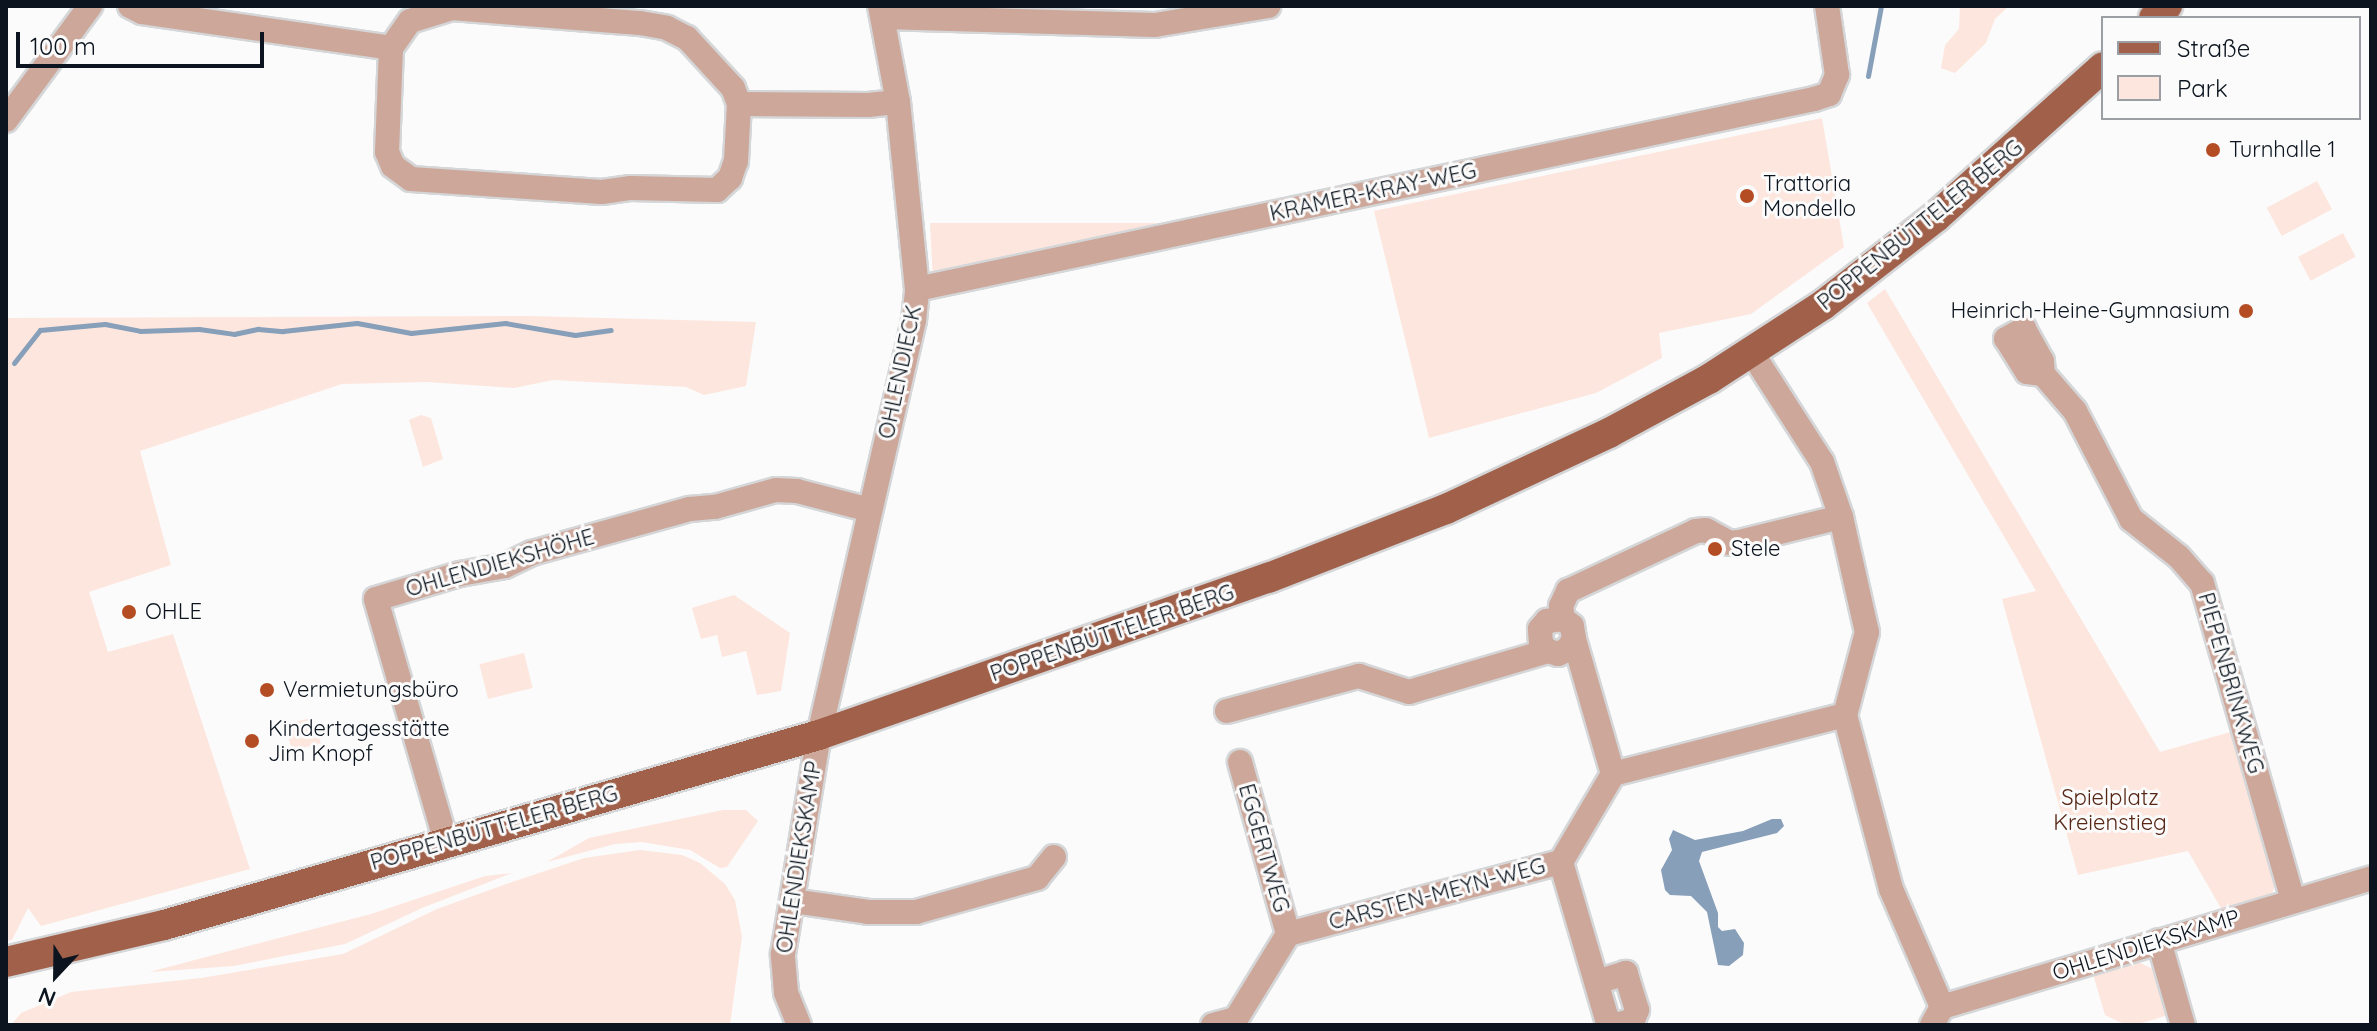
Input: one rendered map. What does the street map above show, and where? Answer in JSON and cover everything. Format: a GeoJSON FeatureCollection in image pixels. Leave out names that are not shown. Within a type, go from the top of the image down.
{"type":"FeatureCollection","features":[{"type":"Feature","properties":{"kind":"main road","name":"POPPENBÜTTELER BERG"},"geometry":{"type":"LineString","coordinates":[[6,962],[164,925],[819,735],[1268,578],[1446,509],[1609,433],[1752,353],[1867,274],[2043,124],[2101,69]]}},
{"type":"Feature","properties":{"kind":"street"},"geometry":{"type":"LineString","coordinates":[[6,120],[90,6]]}},
{"type":"Feature","properties":{"kind":"street"},"geometry":{"type":"LineString","coordinates":[[130,6],[142,12],[391,48]]}},
{"type":"Feature","properties":{"kind":"street"},"geometry":{"type":"LineString","coordinates":[[882,11],[1155,25],[1268,6]]}},
{"type":"Feature","properties":{"kind":"street","name":"KRAMER-KRAY-WEG"},"geometry":{"type":"LineString","coordinates":[[917,289],[1829,94],[1837,75],[1827,6]]}},
{"type":"Feature","properties":{"kind":"street"},"geometry":{"type":"LineString","coordinates":[[452,8],[640,23],[667,28],[687,38],[733,88],[739,104],[736,161],[730,178],[717,190],[631,188],[602,192],[411,179],[393,166],[387,152],[391,48],[410,21],[452,8]]}},
{"type":"Feature","properties":{"kind":"street","name":"OHLENDIECK"},"geometry":{"type":"LineString","coordinates":[[819,735],[914,320],[917,289],[898,102],[882,11]]}},
{"type":"Feature","properties":{"kind":"street"},"geometry":{"type":"LineString","coordinates":[[739,104],[868,105],[898,102]]}},
{"type":"Feature","properties":{"kind":"street"},"geometry":{"type":"LineString","coordinates":[[1752,353],[1822,462],[1841,517],[1867,632],[1845,715],[1891,889],[1937,1016]]}},
{"type":"Feature","properties":{"kind":"street","name":"PIEPENBRINKWEG"},"geometry":{"type":"LineString","coordinates":[[2043,374],[2075,411],[2131,519],[2179,557],[2202,583],[2293,900]]}},
{"type":"Feature","properties":{"kind":"street","name":"OHLENDIEKSHÖHE"},"geometry":{"type":"LineString","coordinates":[[446,842],[376,599],[460,574],[505,566],[532,553],[690,509],[715,507],[776,490],[797,491],[870,510]]}},
{"type":"Feature","properties":{"kind":"street"},"geometry":{"type":"LineString","coordinates":[[1841,517],[1729,543],[1706,530],[1696,531],[1568,591],[1561,606],[1613,774],[1845,715]]}},
{"type":"Feature","properties":{"kind":"street"},"geometry":{"type":"LineString","coordinates":[[1227,711],[1359,676],[1409,692],[1548,651],[1541,644],[1540,629],[1547,621],[1568,629]]}},
{"type":"Feature","properties":{"kind":"street","name":"OHLENDIEKSKAMP"},"geometry":{"type":"LineString","coordinates":[[799,1025],[786,992],[783,970],[819,735]]}},
{"type":"Feature","properties":{"kind":"street","name":"EGGERTWEG"},"geometry":{"type":"LineString","coordinates":[[1240,762],[1288,934]]}},
{"type":"Feature","properties":{"kind":"street","name":"CARSTEN-MEYN-WEG"},"geometry":{"type":"LineString","coordinates":[[1288,934],[1561,862],[1613,774]]}},
{"type":"Feature","properties":{"kind":"street"},"geometry":{"type":"LineString","coordinates":[[793,901],[868,912],[916,912],[1037,878],[1054,857]]}},
{"type":"Feature","properties":{"kind":"street"},"geometry":{"type":"LineString","coordinates":[[1561,862],[1597,982]]}},
{"type":"Feature","properties":{"kind":"street","name":"OHLENDIEKSKAMP"},"geometry":{"type":"LineString","coordinates":[[1937,1016],[2159,941],[2371,878]]}},
{"type":"Feature","properties":{"kind":"street"},"geometry":{"type":"LineString","coordinates":[[1229,1023],[1288,934]]}},
{"type":"Feature","properties":{"kind":"street"},"geometry":{"type":"LineString","coordinates":[[2159,941],[2183,1025]]}},
{"type":"Feature","properties":{"kind":"green space"},"geometry":{"type":"Polygon","coordinates":[[[1960,6],[2009,6],[1995,19],[1986,43],[1955,73],[1941,68],[1945,45],[1959,29],[1960,6]]]}},
{"type":"Feature","properties":{"kind":"green space"},"geometry":{"type":"Polygon","coordinates":[[[1822,118],[1844,247],[1751,314],[1659,333],[1662,358],[1596,393],[1429,438],[1374,211],[1822,118]]]}},
{"type":"Feature","properties":{"kind":"green space"},"geometry":{"type":"Polygon","coordinates":[[[2317,181],[2332,209],[2282,236],[2267,208],[2317,181]]]}},
{"type":"Feature","properties":{"kind":"green space"},"geometry":{"type":"Polygon","coordinates":[[[930,223],[1167,223],[1168,231],[933,280],[930,223]]]}},
{"type":"Feature","properties":{"kind":"green space"},"geometry":{"type":"Polygon","coordinates":[[[2343,233],[2356,257],[2311,281],[2298,257],[2343,233]]]}},
{"type":"Feature","properties":{"kind":"green space","name":"Spielplatz Kreienstieg"},"geometry":{"type":"Polygon","coordinates":[[[1885,289],[2160,752],[2234,731],[2278,875],[2272,894],[2222,910],[2188,851],[2078,875],[2002,599],[2036,591],[1867,303],[1885,289]]]}},
{"type":"Feature","properties":{"kind":"green space"},"geometry":{"type":"Polygon","coordinates":[[[528,316],[756,322],[746,386],[704,395],[686,387],[553,380],[514,388],[427,382],[342,384],[140,451],[171,565],[89,592],[108,652],[173,634],[250,869],[41,926],[28,908],[12,940],[6,941],[6,318],[528,316]]]}},
{"type":"Feature","properties":{"kind":"green space"},"geometry":{"type":"Polygon","coordinates":[[[421,415],[431,418],[443,459],[423,467],[409,420],[421,415]]]}},
{"type":"Feature","properties":{"kind":"green space"},"geometry":{"type":"Polygon","coordinates":[[[734,595],[790,633],[781,691],[757,695],[746,651],[722,657],[717,635],[701,639],[692,608],[734,595]]]}},
{"type":"Feature","properties":{"kind":"green space"},"geometry":{"type":"Polygon","coordinates":[[[524,653],[533,688],[488,699],[479,664],[524,653]]]}},
{"type":"Feature","properties":{"kind":"green space"},"geometry":{"type":"Polygon","coordinates":[[[314,717],[321,743],[292,751],[285,725],[314,717]]]}},
{"type":"Feature","properties":{"kind":"green space"},"geometry":{"type":"Polygon","coordinates":[[[723,810],[746,810],[758,821],[727,867],[720,868],[690,850],[642,842],[615,844],[547,862],[589,838],[723,810]]]}},
{"type":"Feature","properties":{"kind":"green space"},"geometry":{"type":"Polygon","coordinates":[[[640,850],[682,855],[700,863],[725,884],[735,900],[742,937],[730,1025],[11,1025],[21,1013],[71,992],[201,978],[343,954],[437,909],[509,883],[584,858],[640,850]]]}},
{"type":"Feature","properties":{"kind":"green space"},"geometry":{"type":"Polygon","coordinates":[[[512,873],[422,908],[345,944],[234,966],[149,972],[371,914],[485,876],[512,873]]]}},
{"type":"Feature","properties":{"kind":"green space"},"geometry":{"type":"Polygon","coordinates":[[[2132,959],[2159,972],[2172,1014],[2135,1025],[2126,1025],[2105,1015],[2092,971],[2132,959]]]}},
{"type":"Feature","properties":{"kind":"water"},"geometry":{"type":"Polygon","coordinates":[[[1772,819],[1781,819],[1784,826],[1777,833],[1702,852],[1699,861],[1718,913],[1718,927],[1722,931],[1735,929],[1744,943],[1743,955],[1729,966],[1718,965],[1707,912],[1691,896],[1670,895],[1665,890],[1661,870],[1672,850],[1669,839],[1673,830],[1695,840],[1743,831],[1772,819]]]}},
{"type":"Feature","properties":{"kind":"waterway"},"geometry":{"type":"LineString","coordinates":[[1868,76],[1881,6]]}},
{"type":"Feature","properties":{"kind":"waterway"},"geometry":{"type":"LineString","coordinates":[[14,363],[40,330],[105,324],[140,331],[199,329],[234,334],[258,329],[283,331],[357,323],[411,333],[505,323],[575,335],[611,330]]}},
{"type":"Feature","properties":{"kind":"place","name":"Turnhalle 1"},"geometry":{"type":"Point","coordinates":[2213,150]}},
{"type":"Feature","properties":{"kind":"place","name":"Trattoria Mondello"},"geometry":{"type":"Point","coordinates":[1747,196]}},
{"type":"Feature","properties":{"kind":"place","name":"Heinrich-Heine-Gymnasium"},"geometry":{"type":"Point","coordinates":[2246,311]}},
{"type":"Feature","properties":{"kind":"place","name":"Stele"},"geometry":{"type":"Point","coordinates":[1715,549]}},
{"type":"Feature","properties":{"kind":"place","name":"OHLE"},"geometry":{"type":"Point","coordinates":[129,612]}},
{"type":"Feature","properties":{"kind":"place","name":"Vermietungsbüro"},"geometry":{"type":"Point","coordinates":[267,690]}},
{"type":"Feature","properties":{"kind":"place","name":"Kindertagesstätte Jim Knopf"},"geometry":{"type":"Point","coordinates":[252,741]}}]}
